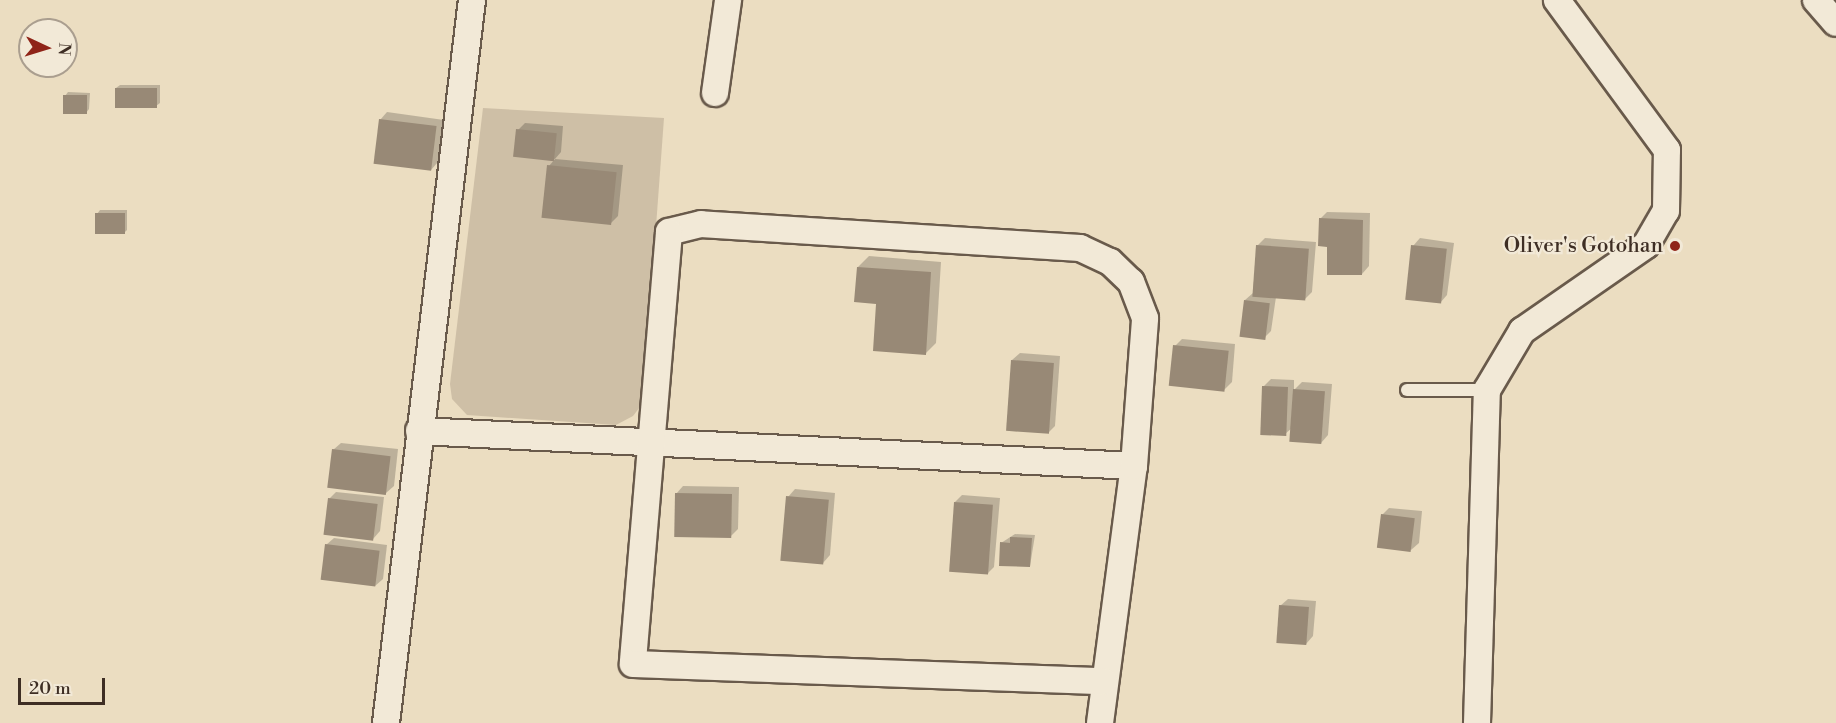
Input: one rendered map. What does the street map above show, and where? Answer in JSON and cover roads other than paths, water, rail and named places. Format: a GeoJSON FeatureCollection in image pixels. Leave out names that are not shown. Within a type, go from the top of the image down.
{"type":"FeatureCollection","features":[{"type":"Feature","properties":{"kind":"street"},"geometry":{"type":"LineString","coordinates":[[386,723],[471,0]]}},
{"type":"Feature","properties":{"kind":"street"},"geometry":{"type":"LineString","coordinates":[[715,93],[728,0]]}},
{"type":"Feature","properties":{"kind":"street"},"geometry":{"type":"LineString","coordinates":[[1476,723],[1487,390],[1522,331],[1646,245],[1666,211],[1666,150],[1557,0]]}},
{"type":"Feature","properties":{"kind":"street"},"geometry":{"type":"LineString","coordinates":[[1816,0],[1836,23]]}},
{"type":"Feature","properties":{"kind":"street"},"geometry":{"type":"LineString","coordinates":[[1100,723],[1134,466],[1145,318],[1131,282],[1110,262],[1080,248],[701,224],[669,232],[654,445],[633,664],[1104,681]]}},
{"type":"Feature","properties":{"kind":"street"},"geometry":{"type":"LineString","coordinates":[[419,431],[654,445],[1134,466]]}},
{"type":"Feature","properties":{"kind":"lane"},"geometry":{"type":"LineString","coordinates":[[1407,390],[1487,390]]}},
{"type":"Feature","properties":{"kind":"place","name":"Oliver's Gotohan"},"geometry":{"type":"Point","coordinates":[1675,246]}}]}
